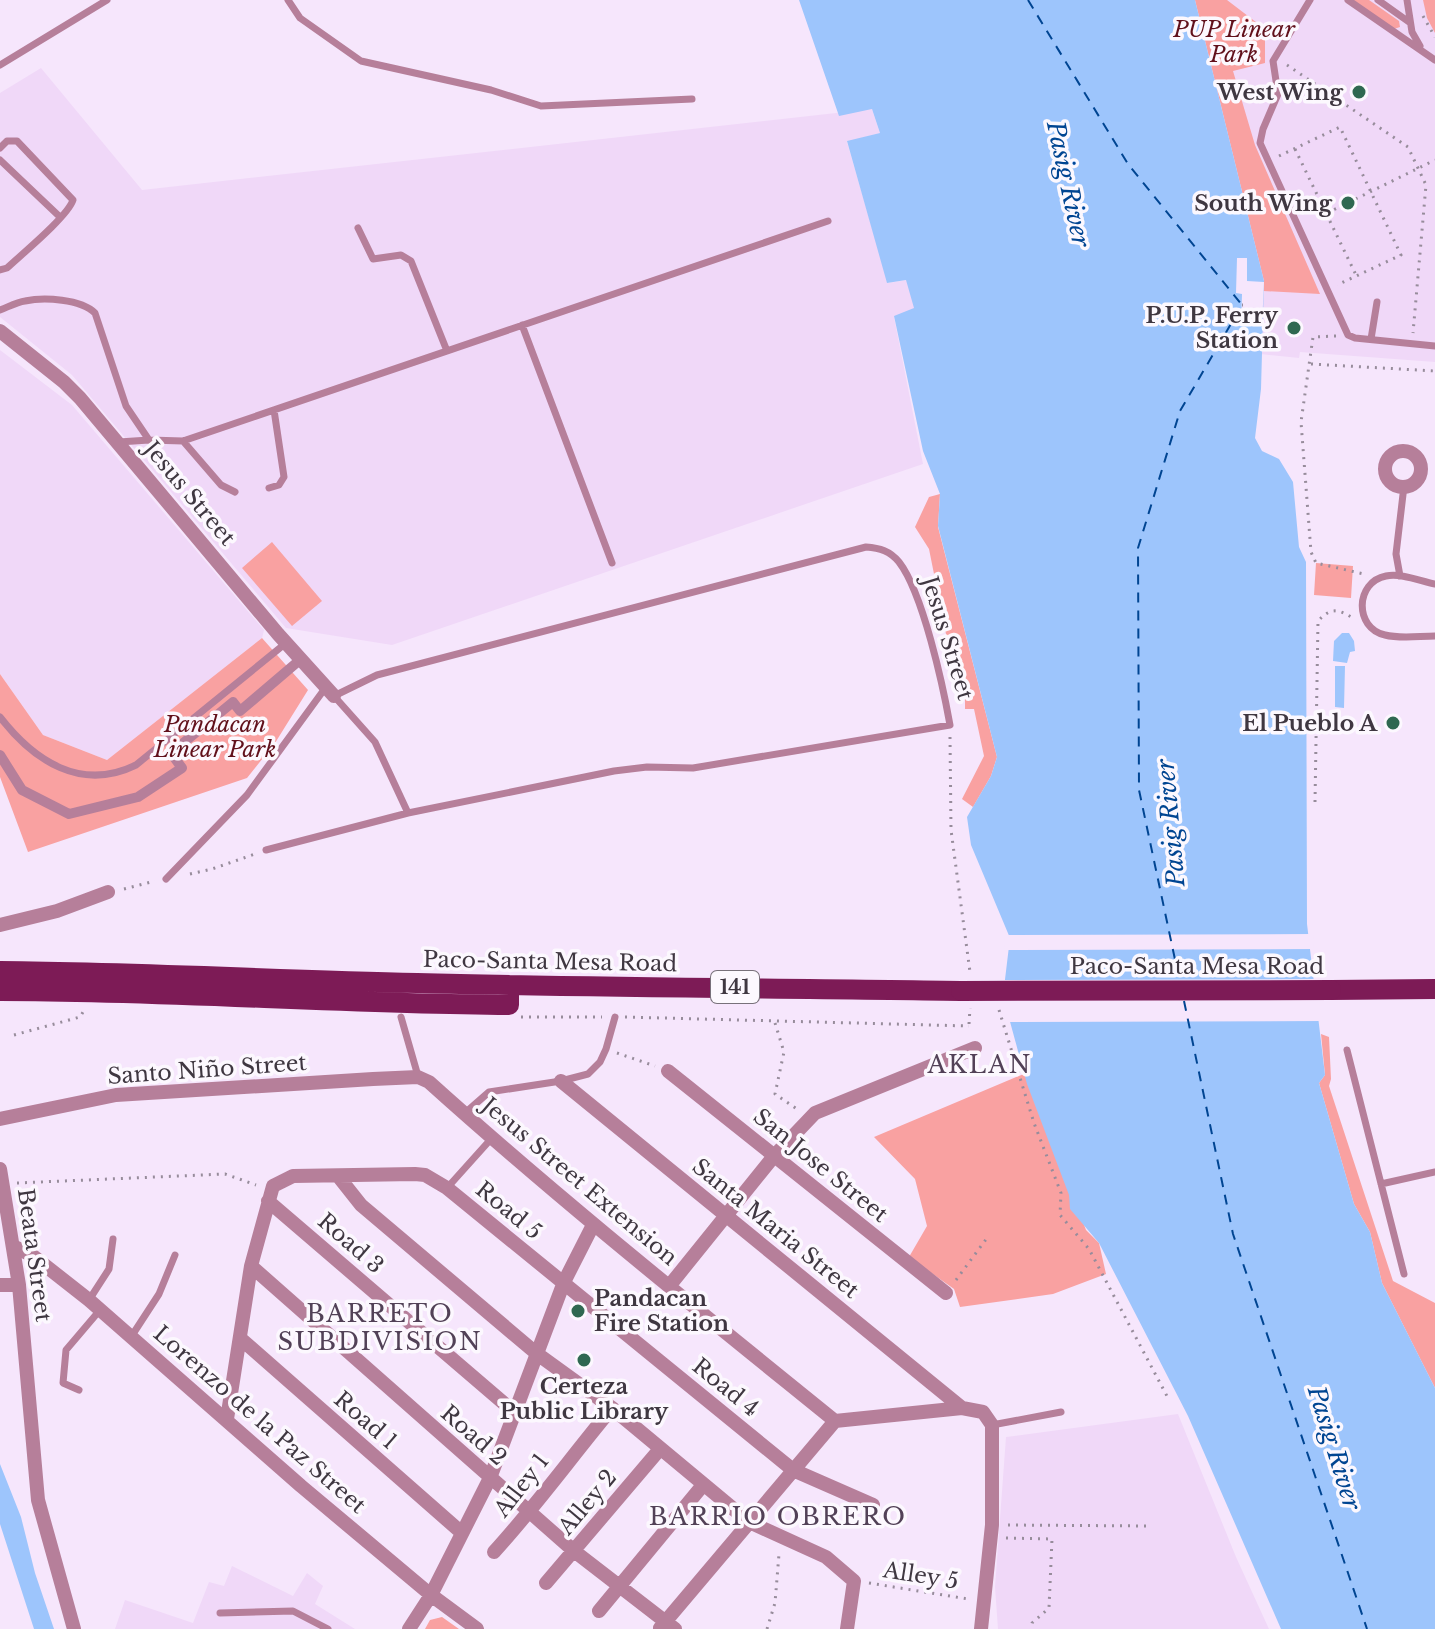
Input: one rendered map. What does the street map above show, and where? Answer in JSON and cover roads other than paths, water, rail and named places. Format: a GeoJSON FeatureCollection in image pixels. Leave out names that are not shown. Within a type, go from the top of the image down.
{"type":"FeatureCollection","features":[{"type":"Feature","properties":{"kind":"main road","name":"Paco-Santa Mesa Road"},"geometry":{"type":"LineString","coordinates":[[0,971],[98,971],[509,995]]}},
{"type":"Feature","properties":{"kind":"main road","name":"Paco-Santa Mesa Road"},"geometry":{"type":"LineString","coordinates":[[0,991],[121,991],[352,1003],[509,995],[967,988],[1435,989]]}},
{"type":"Feature","properties":{"kind":"street","name":"Jesus Street"},"geometry":{"type":"LineString","coordinates":[[0,331],[64,382],[330,691]]}},
{"type":"Feature","properties":{"kind":"street"},"geometry":{"type":"LineString","coordinates":[[1398,451],[1410,452],[1428,469],[1415,482],[1404,486],[1388,479],[1385,468],[1388,458],[1398,451]]}},
{"type":"Feature","properties":{"kind":"street"},"geometry":{"type":"LineString","coordinates":[[0,755],[22,790],[69,814],[138,797],[182,768],[171,753],[233,702],[240,711],[301,659]]}},
{"type":"Feature","properties":{"kind":"street"},"geometry":{"type":"LineString","coordinates":[[0,925],[45,915],[108,892]]}},
{"type":"Feature","properties":{"kind":"street"},"geometry":{"type":"LineString","coordinates":[[670,1285],[774,1156],[815,1113],[975,1048]]}},
{"type":"Feature","properties":{"kind":"street","name":"San Jose Street"},"geometry":{"type":"LineString","coordinates":[[668,1071],[946,1293]]}},
{"type":"Feature","properties":{"kind":"street","name":"Jesus Street Extension"},"geometry":{"type":"LineString","coordinates":[[418,1077],[429,1082],[593,1225],[835,1421]]}},
{"type":"Feature","properties":{"kind":"street","name":"Santo Niño Street"},"geometry":{"type":"LineString","coordinates":[[0,1119],[116,1095],[418,1077]]}},
{"type":"Feature","properties":{"kind":"street","name":"Santa Maria Street"},"geometry":{"type":"LineString","coordinates":[[561,1081],[962,1408]]}},
{"type":"Feature","properties":{"kind":"street","name":"Road 5"},"geometry":{"type":"LineString","coordinates":[[338,1176],[425,1175],[447,1188],[564,1282]]}},
{"type":"Feature","properties":{"kind":"street","name":"Beata Street"},"geometry":{"type":"LineString","coordinates":[[2,1176],[19,1285],[38,1500],[74,1629]]}},
{"type":"Feature","properties":{"kind":"street"},"geometry":{"type":"LineString","coordinates":[[227,1419],[251,1266],[269,1196],[277,1182],[293,1176],[338,1176],[361,1205],[536,1353],[612,1408],[749,1522],[826,1557],[854,1581],[847,1629]]}},
{"type":"Feature","properties":{"kind":"street","name":"Road 3"},"geometry":{"type":"LineString","coordinates":[[269,1196],[514,1412]]}},
{"type":"Feature","properties":{"kind":"street"},"geometry":{"type":"LineString","coordinates":[[409,1629],[431,1595],[490,1478],[564,1282],[593,1225]]}},
{"type":"Feature","properties":{"kind":"street","name":"Lorenzo de la Paz Street"},"geometry":{"type":"LineString","coordinates":[[13,1246],[33,1256],[94,1305],[301,1486],[431,1595],[477,1629]]}},
{"type":"Feature","properties":{"kind":"street","name":"Road 2"},"geometry":{"type":"LineString","coordinates":[[251,1266],[530,1513],[667,1627]]}},
{"type":"Feature","properties":{"kind":"street","name":"Road 4"},"geometry":{"type":"LineString","coordinates":[[564,1282],[793,1470],[873,1505]]}},
{"type":"Feature","properties":{"kind":"street"},"geometry":{"type":"LineString","coordinates":[[0,1285],[19,1285]]}},
{"type":"Feature","properties":{"kind":"street","name":"Road 1"},"geometry":{"type":"LineString","coordinates":[[241,1339],[462,1533]]}},
{"type":"Feature","properties":{"kind":"street","name":"Alley 1"},"geometry":{"type":"LineString","coordinates":[[494,1552],[530,1513],[612,1408]]}},
{"type":"Feature","properties":{"kind":"street"},"geometry":{"type":"LineString","coordinates":[[667,1627],[749,1522],[835,1421],[962,1408],[983,1412],[992,1425],[992,1531],[981,1629]]}},
{"type":"Feature","properties":{"kind":"street","name":"Alley 2"},"geometry":{"type":"LineString","coordinates":[[546,1583],[660,1449]]}},
{"type":"Feature","properties":{"kind":"street"},"geometry":{"type":"LineString","coordinates":[[599,1611],[703,1485]]}},
{"type":"Feature","properties":{"kind":"lane"},"geometry":{"type":"LineString","coordinates":[[0,65],[107,0]]}},
{"type":"Feature","properties":{"kind":"lane"},"geometry":{"type":"LineString","coordinates":[[288,0],[300,18],[361,61],[491,90],[541,106],[692,99]]}},
{"type":"Feature","properties":{"kind":"lane"},"geometry":{"type":"LineString","coordinates":[[1310,0],[1273,61],[1278,94],[1260,143],[1348,335],[1435,346]]}},
{"type":"Feature","properties":{"kind":"lane"},"geometry":{"type":"LineString","coordinates":[[1348,0],[1435,60]]}},
{"type":"Feature","properties":{"kind":"lane"},"geometry":{"type":"LineString","coordinates":[[1378,0],[1409,22]]}},
{"type":"Feature","properties":{"kind":"lane"},"geometry":{"type":"LineString","coordinates":[[1407,0],[1415,40],[1426,54]]}},
{"type":"Feature","properties":{"kind":"lane"},"geometry":{"type":"LineString","coordinates":[[0,148],[7,141],[17,141],[71,197],[72,205],[7,268],[0,270]]}},
{"type":"Feature","properties":{"kind":"lane"},"geometry":{"type":"LineString","coordinates":[[0,160],[60,217]]}},
{"type":"Feature","properties":{"kind":"lane"},"geometry":{"type":"LineString","coordinates":[[118,442],[183,441],[828,221]]}},
{"type":"Feature","properties":{"kind":"lane"},"geometry":{"type":"LineString","coordinates":[[358,228],[373,259],[401,255],[409,257],[447,351]]}},
{"type":"Feature","properties":{"kind":"lane"},"geometry":{"type":"LineString","coordinates":[[0,310],[25,301],[65,301],[90,307],[95,313],[126,406],[149,440]]}},
{"type":"Feature","properties":{"kind":"lane"},"geometry":{"type":"LineString","coordinates":[[1371,339],[1377,302]]}},
{"type":"Feature","properties":{"kind":"lane"},"geometry":{"type":"LineString","coordinates":[[522,325],[612,563]]}},
{"type":"Feature","properties":{"kind":"lane"},"geometry":{"type":"LineString","coordinates":[[269,488],[279,485],[284,477],[274,410]]}},
{"type":"Feature","properties":{"kind":"lane"},"geometry":{"type":"LineString","coordinates":[[183,441],[221,485],[235,492]]}},
{"type":"Feature","properties":{"kind":"lane"},"geometry":{"type":"LineString","coordinates":[[1400,576],[1396,554],[1404,486]]}},
{"type":"Feature","properties":{"kind":"lane","name":"Jesus Street"},"geometry":{"type":"LineString","coordinates":[[879,548],[898,562],[914,595],[939,675],[950,725],[693,768],[634,768],[408,813],[375,742],[330,691],[377,675],[851,551],[879,548]]}},
{"type":"Feature","properties":{"kind":"lane"},"geometry":{"type":"LineString","coordinates":[[1435,584],[1400,576],[1380,577],[1372,582],[1362,598],[1364,617],[1370,627],[1385,635],[1435,636]]}},
{"type":"Feature","properties":{"kind":"lane"},"geometry":{"type":"LineString","coordinates":[[0,717],[31,751],[67,770],[96,777],[121,773],[136,765],[286,643]]}},
{"type":"Feature","properties":{"kind":"lane"},"geometry":{"type":"LineString","coordinates":[[166,879],[247,795],[330,691]]}},
{"type":"Feature","properties":{"kind":"lane"},"geometry":{"type":"LineString","coordinates":[[266,850],[408,813]]}},
{"type":"Feature","properties":{"kind":"lane"},"geometry":{"type":"LineString","coordinates":[[401,1017],[418,1077]]}},
{"type":"Feature","properties":{"kind":"lane"},"geometry":{"type":"LineString","coordinates":[[464,1114],[489,1092],[588,1074],[600,1062],[615,1017]]}},
{"type":"Feature","properties":{"kind":"lane"},"geometry":{"type":"LineString","coordinates":[[1347,1050],[1404,1274]]}},
{"type":"Feature","properties":{"kind":"lane"},"geometry":{"type":"LineString","coordinates":[[447,1188],[491,1139]]}},
{"type":"Feature","properties":{"kind":"lane"},"geometry":{"type":"LineString","coordinates":[[1381,1184],[1435,1172]]}},
{"type":"Feature","properties":{"kind":"lane"},"geometry":{"type":"LineString","coordinates":[[79,1390],[63,1383],[66,1350],[94,1305],[109,1269],[113,1239]]}},
{"type":"Feature","properties":{"kind":"lane"},"geometry":{"type":"LineString","coordinates":[[131,1337],[159,1294],[175,1255]]}},
{"type":"Feature","properties":{"kind":"lane"},"geometry":{"type":"LineString","coordinates":[[992,1425],[1061,1412]]}},
{"type":"Feature","properties":{"kind":"lane"},"geometry":{"type":"LineString","coordinates":[[220,1613],[293,1611],[328,1629]]}},
{"type":"Feature","properties":{"kind":"water","name":"Pasig River"},"geometry":{"type":"Polygon","coordinates":[[[799,0],[1195,0],[1264,281],[1261,389],[1255,438],[1262,451],[1279,459],[1293,482],[1299,547],[1306,562],[1307,924],[1325,1075],[1319,1083],[1354,1204],[1370,1232],[1382,1283],[1435,1388],[1435,1629],[1281,1629],[1188,1416],[1099,1243],[1070,1209],[1069,1195],[1027,1084],[1003,996],[1010,938],[971,845],[967,817],[991,776],[997,757],[938,526],[940,494],[923,451],[894,316],[914,308],[906,280],[887,283],[847,141],[880,133],[872,109],[839,116],[799,0]]]}},
{"type":"Feature","properties":{"kind":"water"},"geometry":{"type":"Polygon","coordinates":[[[1342,633],[1349,633],[1354,641],[1355,651],[1350,652],[1347,663],[1333,661],[1334,641],[1342,633]]]}},
{"type":"Feature","properties":{"kind":"water"},"geometry":{"type":"Polygon","coordinates":[[[1335,666],[1345,666],[1344,708],[1335,707],[1335,666]]]}},
{"type":"Feature","properties":{"kind":"water"},"geometry":{"type":"Polygon","coordinates":[[[0,1464],[21,1517],[54,1629],[34,1629],[0,1524],[0,1464]]]}},
{"type":"Feature","properties":{"kind":"place","name":"West Wing"},"geometry":{"type":"Point","coordinates":[1359,92]}},
{"type":"Feature","properties":{"kind":"place","name":"South Wing"},"geometry":{"type":"Point","coordinates":[1348,203]}},
{"type":"Feature","properties":{"kind":"place","name":"P.U.P. Ferry Station"},"geometry":{"type":"Point","coordinates":[1294,328]}},
{"type":"Feature","properties":{"kind":"place","name":"El Pueblo A"},"geometry":{"type":"Point","coordinates":[1393,723]}},
{"type":"Feature","properties":{"kind":"place","name":"Pandacan Fire Station"},"geometry":{"type":"Point","coordinates":[578,1311]}},
{"type":"Feature","properties":{"kind":"place","name":"Certeza Public Library"},"geometry":{"type":"Point","coordinates":[584,1360]}},
{"type":"Feature","properties":{"kind":"district","name":"AKLAN"},"geometry":{"type":"Point","coordinates":[980,1065]}},
{"type":"Feature","properties":{"kind":"district","name":"BARRETO SUBDIVISION"},"geometry":{"type":"Point","coordinates":[380,1328]}},
{"type":"Feature","properties":{"kind":"district","name":"BARRIO OBRERO"},"geometry":{"type":"Point","coordinates":[778,1517]}},
{"type":"Feature","properties":{"kind":"park label","name":"PUP Linear Park"},"geometry":{"type":"Point","coordinates":[1234,42]}},
{"type":"Feature","properties":{"kind":"park label","name":"Pandacan Linear Park"},"geometry":{"type":"Point","coordinates":[215,736]}}]}
